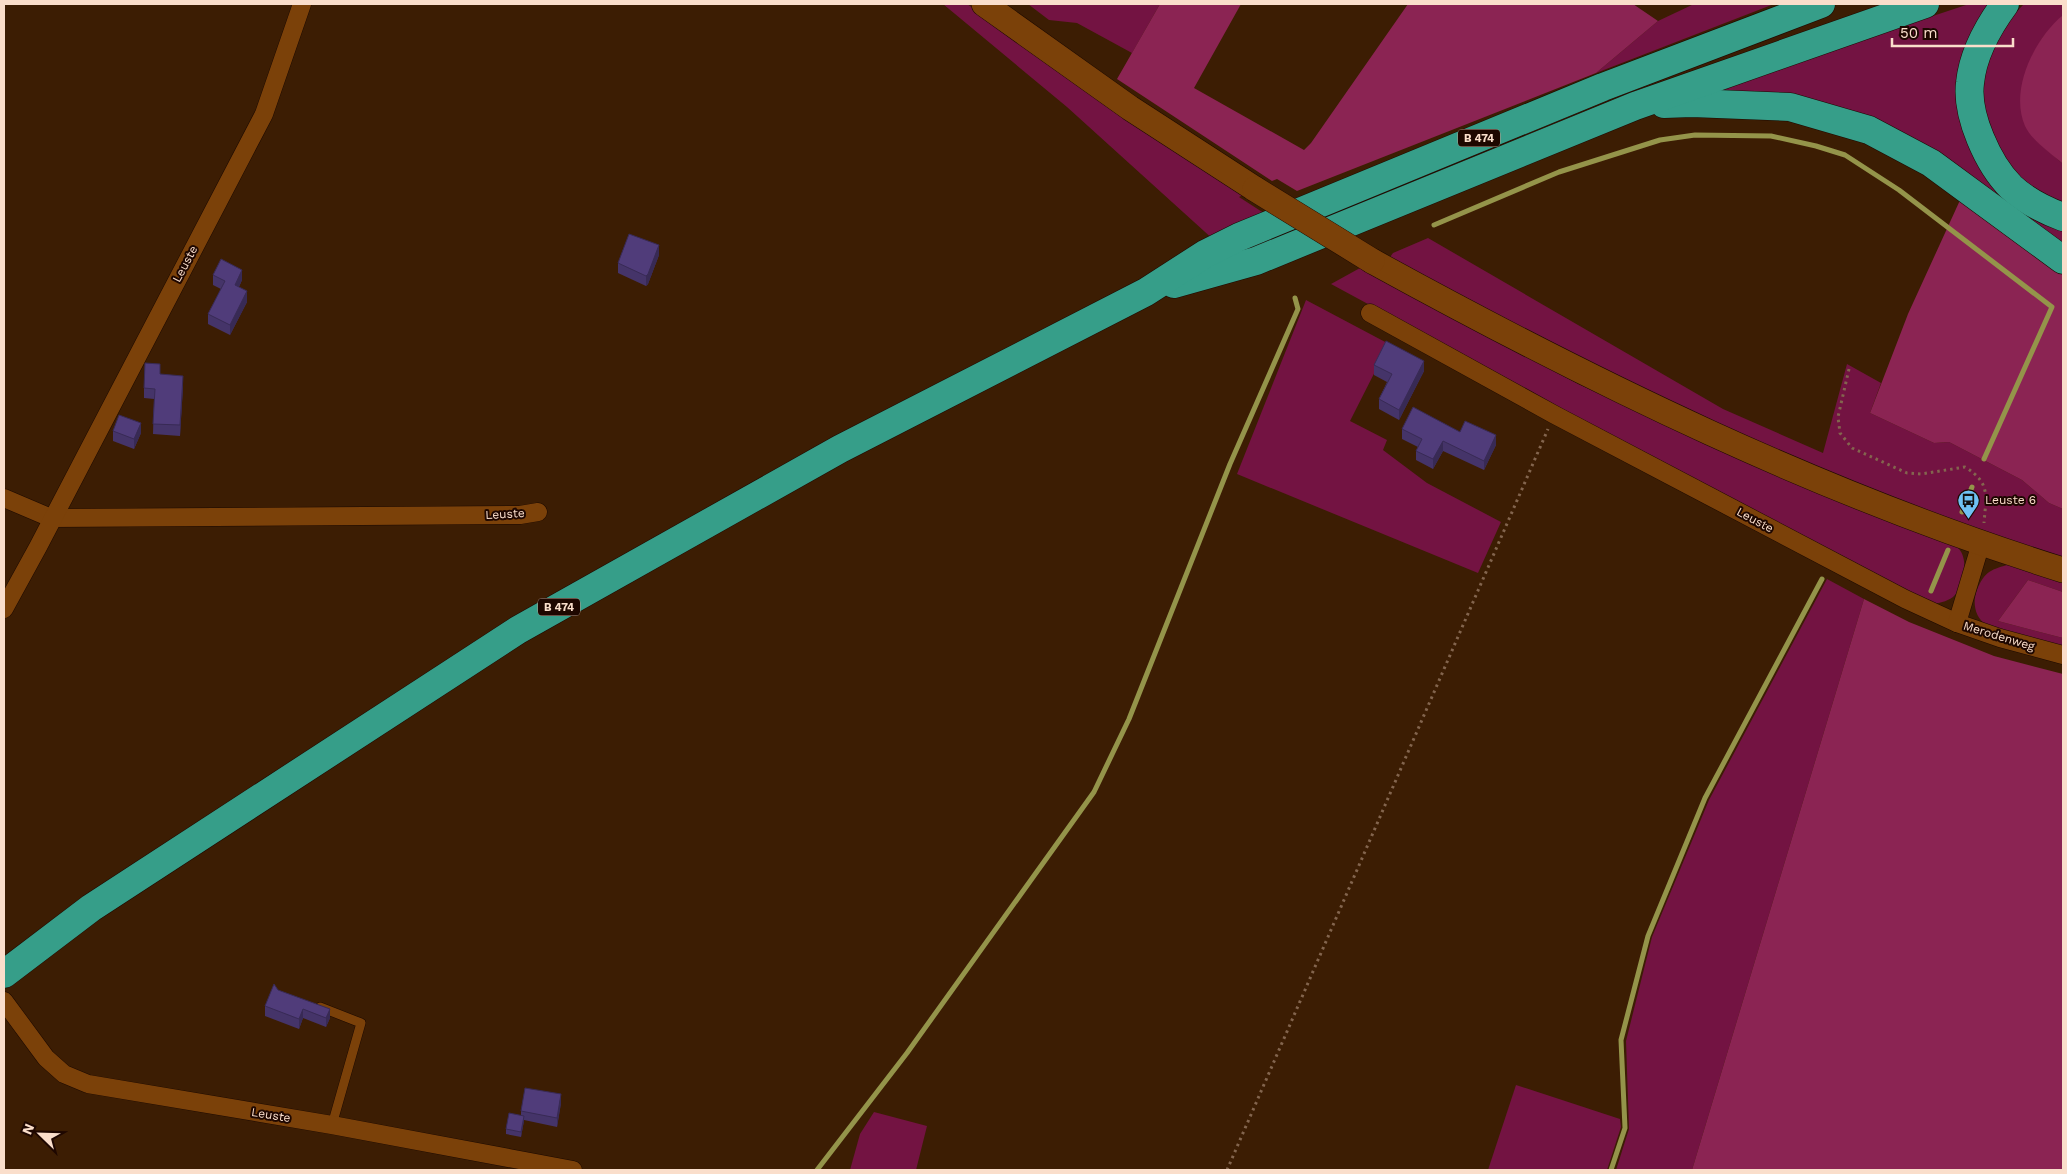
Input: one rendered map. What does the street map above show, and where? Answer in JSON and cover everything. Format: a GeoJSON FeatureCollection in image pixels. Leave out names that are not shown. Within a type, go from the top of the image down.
{"type":"FeatureCollection","features":[{"type":"Feature","properties":{"kind":"highway","name":"B 474"},"geometry":{"type":"LineString","coordinates":[[4,974],[91,908],[518,630],[840,449],[1146,292],[1205,254],[1239,237],[1603,87],[1821,4]]}},
{"type":"Feature","properties":{"kind":"highway","name":"B 474"},"geometry":{"type":"LineString","coordinates":[[1146,292],[1256,261],[1635,106],[1925,4]]}},
{"type":"Feature","properties":{"kind":"highway"},"geometry":{"type":"LineString","coordinates":[[2005,4],[1979,46],[1970,83],[1972,116],[1988,156],[2010,186],[2041,209],[2063,217]]}},
{"type":"Feature","properties":{"kind":"highway"},"geometry":{"type":"LineString","coordinates":[[1635,106],[1692,103],[1790,107],[1869,130],[1931,163],[2063,260]]}},
{"type":"Feature","properties":{"kind":"main road"},"geometry":{"type":"LineString","coordinates":[[984,4],[1130,108],[1255,189],[1372,261],[1505,334],[1609,387],[1712,434],[1894,510],[1981,543],[2063,570]]}},
{"type":"Feature","properties":{"kind":"street","name":"Leuste"},"geometry":{"type":"LineString","coordinates":[[4,608],[38,547],[51,518],[264,114],[302,4]]}},
{"type":"Feature","properties":{"kind":"street","name":"Leuste"},"geometry":{"type":"LineString","coordinates":[[1370,313],[1554,415],[1905,600],[1957,623]]}},
{"type":"Feature","properties":{"kind":"street","name":"Leuste"},"geometry":{"type":"LineString","coordinates":[[4,498],[51,518],[520,515],[538,512]]}},
{"type":"Feature","properties":{"kind":"street","name":"Merodenweg"},"geometry":{"type":"LineString","coordinates":[[1981,543],[1957,623],[2000,638],[2063,655]]}},
{"type":"Feature","properties":{"kind":"street","name":"Leuste"},"geometry":{"type":"LineString","coordinates":[[4,1001],[46,1058],[64,1074],[88,1084],[332,1125],[573,1170]]}},
{"type":"Feature","properties":{"kind":"lane"},"geometry":{"type":"LineString","coordinates":[[307,1003],[360,1023],[332,1125]]}},
{"type":"Feature","properties":{"kind":"path"},"geometry":{"type":"LineString","coordinates":[[1849,369],[1838,417],[1840,433],[1852,448],[1907,473],[1922,474],[1965,467],[1978,475],[1987,490],[1985,510]]}},
{"type":"Feature","properties":{"kind":"path"},"geometry":{"type":"LineString","coordinates":[[1227,1170],[1554,415]]}},
{"type":"Feature","properties":{"kind":"shaded area"},"geometry":{"type":"Polygon","coordinates":[[[943,4],[967,4],[1243,195],[1239,197],[1270,217],[1215,241],[1067,107],[943,4]]]}},
{"type":"Feature","properties":{"kind":"shaded area"},"geometry":{"type":"Polygon","coordinates":[[[1028,4],[1160,4],[1132,53],[1077,23],[1049,20],[1028,4]]]}},
{"type":"Feature","properties":{"kind":"shaded area"},"geometry":{"type":"Polygon","coordinates":[[[1160,4],[1241,4],[1194,88],[1304,150],[1311,143],[1408,4],[1633,4],[1658,21],[1596,73],[1297,191],[1277,179],[1272,181],[1117,79],[1160,4]]]}},
{"type":"Feature","properties":{"kind":"shaded area"},"geometry":{"type":"Polygon","coordinates":[[[1694,4],[1774,4],[1596,73],[1658,21],[1694,4]]]}},
{"type":"Feature","properties":{"kind":"shaded area"},"geometry":{"type":"Polygon","coordinates":[[[1969,4],[1993,4],[1965,120],[2063,228],[2063,247],[1929,153],[1755,95],[1713,89],[1969,4]]]}},
{"type":"Feature","properties":{"kind":"shaded area"},"geometry":{"type":"Polygon","coordinates":[[[2024,4],[2063,4],[2063,15],[2043,37],[2032,56],[2038,142],[2063,164],[2063,206],[2049,200],[2027,186],[2011,169],[1983,107],[1982,92],[1984,78],[1992,51],[2006,26],[2024,4]]]}},
{"type":"Feature","properties":{"kind":"shaded area"},"geometry":{"type":"Polygon","coordinates":[[[2063,15],[2063,164],[2037,142],[2028,131],[2021,112],[2020,96],[2034,50],[2063,15]]]}},
{"type":"Feature","properties":{"kind":"shaded area"},"geometry":{"type":"Polygon","coordinates":[[[1961,198],[2063,269],[2063,509],[2049,503],[2022,480],[1949,442],[1934,443],[1870,413],[1908,314],[1961,198]]]}},
{"type":"Feature","properties":{"kind":"shaded area"},"geometry":{"type":"Polygon","coordinates":[[[1428,238],[1723,409],[1823,453],[1847,364],[1881,383],[1870,413],[1934,443],[1949,442],[2022,480],[2049,503],[2063,509],[2063,562],[1772,453],[1388,260],[1393,253],[1428,238]]]}},
{"type":"Feature","properties":{"kind":"shaded area"},"geometry":{"type":"Polygon","coordinates":[[[1360,268],[1578,384],[1771,472],[1949,542],[1958,548],[1964,560],[1964,573],[1957,593],[1950,599],[1931,604],[1727,498],[1331,284],[1360,268]]]}},
{"type":"Feature","properties":{"kind":"shaded area"},"geometry":{"type":"Polygon","coordinates":[[[1306,300],[1389,344],[1350,421],[1387,440],[1383,450],[1427,483],[1501,522],[1478,573],[1237,474],[1306,300]]]}},
{"type":"Feature","properties":{"kind":"shaded area"},"geometry":{"type":"Polygon","coordinates":[[[2007,565],[2015,565],[2063,581],[2063,592],[2028,580],[1998,621],[2063,638],[2063,647],[1999,631],[1986,625],[1979,618],[1975,609],[1975,600],[1980,584],[1988,573],[2007,565]]]}},
{"type":"Feature","properties":{"kind":"shaded area"},"geometry":{"type":"Polygon","coordinates":[[[1827,579],[1864,599],[1692,1170],[1616,1170],[1629,1129],[1626,1041],[1652,937],[1709,800],[1827,579]]]}},
{"type":"Feature","properties":{"kind":"shaded area"},"geometry":{"type":"Polygon","coordinates":[[[2028,580],[2063,592],[2063,638],[1998,621],[2028,580]]]}},
{"type":"Feature","properties":{"kind":"shaded area"},"geometry":{"type":"Polygon","coordinates":[[[1864,599],[1909,622],[1994,656],[2063,674],[2063,1170],[1692,1170],[1864,599]]]}},
{"type":"Feature","properties":{"kind":"shaded area"},"geometry":{"type":"Polygon","coordinates":[[[1516,1085],[1620,1119],[1621,1127],[1607,1170],[1488,1170],[1516,1085]]]}},
{"type":"Feature","properties":{"kind":"shaded area"},"geometry":{"type":"Polygon","coordinates":[[[874,1112],[927,1126],[916,1170],[850,1170],[860,1134],[874,1112]]]}},
{"type":"Feature","properties":{"kind":"building"},"geometry":{"type":"Polygon","coordinates":[[[629,234],[659,245],[646,276],[618,263],[629,234]]]}},
{"type":"Feature","properties":{"kind":"building"},"geometry":{"type":"Polygon","coordinates":[[[221,259],[242,270],[235,285],[247,291],[230,325],[208,314],[225,281],[213,275],[221,259]]]}},
{"type":"Feature","properties":{"kind":"building"},"geometry":{"type":"Polygon","coordinates":[[[1386,341],[1424,361],[1399,410],[1379,399],[1392,374],[1374,365],[1386,341]]]}},
{"type":"Feature","properties":{"kind":"building"},"geometry":{"type":"Polygon","coordinates":[[[145,363],[160,364],[160,374],[183,376],[180,425],[153,424],[155,389],[144,388],[145,363]]]}},
{"type":"Feature","properties":{"kind":"building"},"geometry":{"type":"Polygon","coordinates":[[[1413,407],[1460,432],[1465,421],[1496,435],[1484,461],[1443,441],[1433,459],[1416,451],[1422,439],[1402,429],[1413,407]]]}},
{"type":"Feature","properties":{"kind":"building"},"geometry":{"type":"Polygon","coordinates":[[[119,415],[141,423],[134,439],[113,431],[119,415]]]}},
{"type":"Feature","properties":{"kind":"building"},"geometry":{"type":"Polygon","coordinates":[[[274,984],[278,990],[330,1009],[326,1018],[303,1009],[299,1019],[265,1006],[274,984]]]}},
{"type":"Feature","properties":{"kind":"building"},"geometry":{"type":"Polygon","coordinates":[[[525,1088],[561,1094],[557,1118],[521,1111],[525,1088]]]}},
{"type":"Feature","properties":{"kind":"building"},"geometry":{"type":"Polygon","coordinates":[[[509,1113],[524,1116],[521,1132],[506,1129],[509,1113]]]}},
{"type":"Feature","properties":{"kind":"waterway"},"geometry":{"type":"LineString","coordinates":[[1434,225],[1559,172],[1660,140],[1695,135],[1771,136],[1816,146],[1845,155],[1899,190],[2052,307],[1984,459]]}},
{"type":"Feature","properties":{"kind":"waterway"},"geometry":{"type":"LineString","coordinates":[[817,1170],[907,1053],[1094,792],[1129,719],[1230,464],[1298,309],[1295,298]]}},
{"type":"Feature","properties":{"kind":"waterway"},"geometry":{"type":"LineString","coordinates":[[1962,512],[1972,487]]}},
{"type":"Feature","properties":{"kind":"waterway"},"geometry":{"type":"LineString","coordinates":[[1931,591],[1948,550]]}},
{"type":"Feature","properties":{"kind":"waterway"},"geometry":{"type":"LineString","coordinates":[[1611,1170],[1625,1128],[1621,1040],[1648,936],[1705,798],[1822,579]]}},
{"type":"Feature","properties":{"kind":"place","name":"Leuste 6"},"geometry":{"type":"Point","coordinates":[1969,519]}}]}
